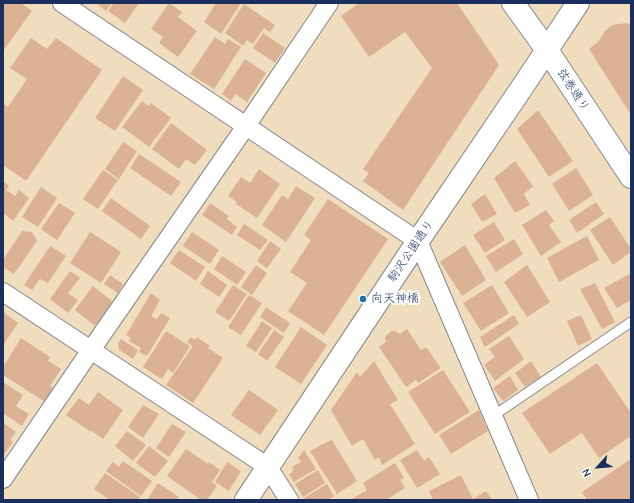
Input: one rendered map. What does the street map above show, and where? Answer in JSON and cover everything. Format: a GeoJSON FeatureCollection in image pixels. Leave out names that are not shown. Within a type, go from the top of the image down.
{"type":"FeatureCollection","features":[{"type":"Feature","properties":{"kind":"street"},"geometry":{"type":"LineString","coordinates":[[62,3],[418,241],[529,500]]}},
{"type":"Feature","properties":{"kind":"street"},"geometry":{"type":"LineString","coordinates":[[3,480],[329,3]]}},
{"type":"Feature","properties":{"kind":"street","name":"弦巻通り"},"geometry":{"type":"LineString","coordinates":[[513,3],[547,50],[631,177]]}},
{"type":"Feature","properties":{"kind":"street","name":"駒沢公園通り"},"geometry":{"type":"LineString","coordinates":[[246,500],[578,3]]}},
{"type":"Feature","properties":{"kind":"street"},"geometry":{"type":"LineString","coordinates":[[3,292],[268,467],[289,500]]}},
{"type":"Feature","properties":{"kind":"lane"},"geometry":{"type":"LineString","coordinates":[[492,416],[631,322]]}},
{"type":"Feature","properties":{"kind":"building"},"geometry":{"type":"Polygon","coordinates":[[[3,3],[21,3],[32,11],[3,51],[3,3]]]}},
{"type":"Feature","properties":{"kind":"building"},"geometry":{"type":"Polygon","coordinates":[[[96,3],[112,3],[106,11],[96,3]]]}},
{"type":"Feature","properties":{"kind":"building"},"geometry":{"type":"Polygon","coordinates":[[[114,3],[139,3],[125,23],[108,11],[114,3]]]}},
{"type":"Feature","properties":{"kind":"building"},"geometry":{"type":"Polygon","coordinates":[[[169,3],[182,12],[178,17],[197,31],[178,57],[159,43],[163,37],[151,29],[169,3]]]}},
{"type":"Feature","properties":{"kind":"building"},"geometry":{"type":"Polygon","coordinates":[[[216,3],[241,3],[221,34],[204,22],[216,3]]]}},
{"type":"Feature","properties":{"kind":"building"},"geometry":{"type":"Polygon","coordinates":[[[359,3],[457,3],[499,65],[403,210],[363,181],[369,173],[363,169],[432,68],[405,32],[369,57],[341,16],[359,3]]]}},
{"type":"Feature","properties":{"kind":"building"},"geometry":{"type":"Polygon","coordinates":[[[244,4],[275,25],[270,32],[264,28],[253,44],[247,40],[243,46],[225,33],[244,4]]]}},
{"type":"Feature","properties":{"kind":"building"},"geometry":{"type":"Polygon","coordinates":[[[627,23],[631,25],[631,115],[589,49],[600,40],[604,32],[612,25],[627,23]]]}},
{"type":"Feature","properties":{"kind":"building"},"geometry":{"type":"Polygon","coordinates":[[[263,33],[285,48],[275,63],[253,48],[263,33]]]}},
{"type":"Feature","properties":{"kind":"building"},"geometry":{"type":"Polygon","coordinates":[[[215,37],[225,44],[228,39],[241,47],[214,89],[190,74],[215,37]]]}},
{"type":"Feature","properties":{"kind":"building"},"geometry":{"type":"Polygon","coordinates":[[[31,38],[47,49],[56,38],[102,70],[26,181],[3,165],[3,103],[8,107],[27,79],[10,68],[31,38]]]}},
{"type":"Feature","properties":{"kind":"building"},"geometry":{"type":"Polygon","coordinates":[[[245,59],[266,73],[247,102],[235,94],[231,101],[222,94],[245,59]]]}},
{"type":"Feature","properties":{"kind":"building"},"geometry":{"type":"Polygon","coordinates":[[[123,76],[143,90],[115,131],[95,118],[123,76]]]}},
{"type":"Feature","properties":{"kind":"building"},"geometry":{"type":"Polygon","coordinates":[[[142,101],[149,106],[151,103],[171,118],[149,147],[122,127],[142,101]]]}},
{"type":"Feature","properties":{"kind":"building"},"geometry":{"type":"Polygon","coordinates":[[[538,110],[573,161],[549,177],[517,129],[538,110]]]}},
{"type":"Feature","properties":{"kind":"building"},"geometry":{"type":"Polygon","coordinates":[[[171,123],[207,150],[195,165],[186,159],[179,169],[152,149],[171,123]]]}},
{"type":"Feature","properties":{"kind":"building"},"geometry":{"type":"Polygon","coordinates":[[[123,142],[137,151],[119,179],[105,169],[123,142]]]}},
{"type":"Feature","properties":{"kind":"building"},"geometry":{"type":"Polygon","coordinates":[[[139,154],[181,182],[171,196],[130,168],[139,154]]]}},
{"type":"Feature","properties":{"kind":"building"},"geometry":{"type":"Polygon","coordinates":[[[515,161],[533,186],[524,194],[530,205],[515,213],[494,178],[515,161]]]}},
{"type":"Feature","properties":{"kind":"building"},"geometry":{"type":"Polygon","coordinates":[[[576,168],[593,195],[569,211],[552,184],[576,168]]]}},
{"type":"Feature","properties":{"kind":"building"},"geometry":{"type":"Polygon","coordinates":[[[259,169],[280,184],[257,218],[236,204],[237,202],[228,196],[241,177],[250,183],[259,169]]]}},
{"type":"Feature","properties":{"kind":"building"},"geometry":{"type":"Polygon","coordinates":[[[103,170],[118,180],[98,209],[83,199],[103,170]]]}},
{"type":"Feature","properties":{"kind":"building"},"geometry":{"type":"Polygon","coordinates":[[[3,181],[9,186],[6,190],[15,196],[19,190],[29,198],[13,221],[3,213],[3,181]]]}},
{"type":"Feature","properties":{"kind":"building"},"geometry":{"type":"Polygon","coordinates":[[[296,186],[315,198],[286,242],[262,225],[282,195],[288,199],[296,186]]]}},
{"type":"Feature","properties":{"kind":"building"},"geometry":{"type":"Polygon","coordinates":[[[41,187],[57,198],[38,227],[22,217],[41,187]]]}},
{"type":"Feature","properties":{"kind":"building"},"geometry":{"type":"Polygon","coordinates":[[[485,194],[497,214],[482,222],[471,204],[485,194]]]}},
{"type":"Feature","properties":{"kind":"building"},"geometry":{"type":"Polygon","coordinates":[[[111,198],[150,226],[141,239],[102,211],[111,198]]]}},
{"type":"Feature","properties":{"kind":"building"},"geometry":{"type":"Polygon","coordinates":[[[328,199],[388,239],[324,335],[288,311],[307,283],[290,272],[311,240],[304,235],[328,199]]]}},
{"type":"Feature","properties":{"kind":"building"},"geometry":{"type":"Polygon","coordinates":[[[596,202],[604,214],[577,233],[569,220],[596,202]]]}},
{"type":"Feature","properties":{"kind":"building"},"geometry":{"type":"Polygon","coordinates":[[[59,203],[75,213],[57,240],[41,229],[59,203]]]}},
{"type":"Feature","properties":{"kind":"building"},"geometry":{"type":"Polygon","coordinates":[[[210,203],[229,216],[227,219],[237,227],[232,235],[202,215],[210,203]]]}},
{"type":"Feature","properties":{"kind":"building"},"geometry":{"type":"Polygon","coordinates":[[[546,210],[554,221],[549,225],[561,242],[541,256],[522,225],[546,210]]]}},
{"type":"Feature","properties":{"kind":"building"},"geometry":{"type":"Polygon","coordinates":[[[610,217],[631,249],[631,252],[613,265],[590,230],[610,217]]]}},
{"type":"Feature","properties":{"kind":"building"},"geometry":{"type":"Polygon","coordinates":[[[494,222],[505,240],[485,253],[473,235],[494,222]]]}},
{"type":"Feature","properties":{"kind":"building"},"geometry":{"type":"Polygon","coordinates":[[[244,224],[268,240],[260,250],[237,235],[244,224]]]}},
{"type":"Feature","properties":{"kind":"building"},"geometry":{"type":"Polygon","coordinates":[[[22,231],[32,232],[37,241],[14,274],[3,267],[3,260],[22,231]]]}},
{"type":"Feature","properties":{"kind":"building"},"geometry":{"type":"Polygon","coordinates":[[[90,232],[121,252],[101,283],[70,263],[90,232]]]}},
{"type":"Feature","properties":{"kind":"building"},"geometry":{"type":"Polygon","coordinates":[[[192,232],[219,250],[210,264],[183,246],[192,232]]]}},
{"type":"Feature","properties":{"kind":"building"},"geometry":{"type":"Polygon","coordinates":[[[587,236],[599,260],[559,282],[547,258],[587,236]]]}},
{"type":"Feature","properties":{"kind":"building"},"geometry":{"type":"Polygon","coordinates":[[[514,239],[523,254],[496,272],[486,256],[514,239]]]}},
{"type":"Feature","properties":{"kind":"building"},"geometry":{"type":"Polygon","coordinates":[[[270,241],[281,249],[267,268],[257,261],[270,241]]]}},
{"type":"Feature","properties":{"kind":"building"},"geometry":{"type":"Polygon","coordinates":[[[465,245],[486,280],[462,296],[440,262],[465,245]]]}},
{"type":"Feature","properties":{"kind":"building"},"geometry":{"type":"Polygon","coordinates":[[[50,246],[66,256],[48,283],[40,279],[32,290],[24,285],[50,246]]]}},
{"type":"Feature","properties":{"kind":"building"},"geometry":{"type":"Polygon","coordinates":[[[179,250],[205,267],[196,281],[170,263],[179,250]]]}},
{"type":"Feature","properties":{"kind":"building"},"geometry":{"type":"Polygon","coordinates":[[[222,256],[246,272],[237,285],[214,269],[222,256]]]}},
{"type":"Feature","properties":{"kind":"building"},"geometry":{"type":"Polygon","coordinates":[[[256,265],[267,273],[252,295],[241,287],[256,265]]]}},
{"type":"Feature","properties":{"kind":"building"},"geometry":{"type":"Polygon","coordinates":[[[527,265],[550,302],[527,317],[504,282],[527,265]]]}},
{"type":"Feature","properties":{"kind":"building"},"geometry":{"type":"Polygon","coordinates":[[[70,271],[80,278],[68,293],[78,300],[68,313],[50,299],[70,271]]]}},
{"type":"Feature","properties":{"kind":"building"},"geometry":{"type":"Polygon","coordinates":[[[208,271],[227,285],[219,297],[200,284],[208,271]]]}},
{"type":"Feature","properties":{"kind":"building"},"geometry":{"type":"Polygon","coordinates":[[[631,273],[631,300],[617,308],[604,288],[631,273]]]}},
{"type":"Feature","properties":{"kind":"building"},"geometry":{"type":"Polygon","coordinates":[[[110,275],[123,284],[118,293],[104,284],[110,275]]]}},
{"type":"Feature","properties":{"kind":"building"},"geometry":{"type":"Polygon","coordinates":[[[595,283],[615,322],[602,329],[580,289],[595,283]]]}},
{"type":"Feature","properties":{"kind":"building"},"geometry":{"type":"Polygon","coordinates":[[[233,285],[247,294],[229,321],[215,312],[233,285]]]}},
{"type":"Feature","properties":{"kind":"building"},"geometry":{"type":"Polygon","coordinates":[[[492,285],[509,313],[481,331],[463,303],[492,285]]]}},
{"type":"Feature","properties":{"kind":"building"},"geometry":{"type":"Polygon","coordinates":[[[93,286],[113,302],[95,326],[75,310],[93,286]]]}},
{"type":"Feature","properties":{"kind":"building"},"geometry":{"type":"Polygon","coordinates":[[[151,293],[160,300],[151,316],[157,319],[161,313],[170,318],[147,356],[139,352],[141,348],[129,341],[131,338],[126,335],[151,293]]]}},
{"type":"Feature","properties":{"kind":"building"},"geometry":{"type":"Polygon","coordinates":[[[249,295],[262,303],[241,335],[228,327],[249,295]]]}},
{"type":"Feature","properties":{"kind":"building"},"geometry":{"type":"Polygon","coordinates":[[[266,307],[290,323],[284,333],[260,317],[266,307]]]}},
{"type":"Feature","properties":{"kind":"building"},"geometry":{"type":"Polygon","coordinates":[[[3,312],[18,323],[3,345],[3,312]]]}},
{"type":"Feature","properties":{"kind":"building"},"geometry":{"type":"Polygon","coordinates":[[[514,315],[519,324],[485,347],[480,337],[514,315]]]}},
{"type":"Feature","properties":{"kind":"building"},"geometry":{"type":"Polygon","coordinates":[[[581,315],[592,339],[578,346],[567,321],[581,315]]]}},
{"type":"Feature","properties":{"kind":"building"},"geometry":{"type":"Polygon","coordinates":[[[262,321],[272,328],[256,352],[246,346],[262,321]]]}},
{"type":"Feature","properties":{"kind":"building"},"geometry":{"type":"Polygon","coordinates":[[[301,327],[327,345],[301,384],[275,367],[301,327]]]}},
{"type":"Feature","properties":{"kind":"building"},"geometry":{"type":"Polygon","coordinates":[[[407,329],[421,350],[426,347],[441,368],[418,383],[416,380],[406,387],[379,347],[386,342],[385,337],[391,331],[395,331],[400,334],[407,329]]]}},
{"type":"Feature","properties":{"kind":"building"},"geometry":{"type":"Polygon","coordinates":[[[274,330],[284,337],[267,361],[258,354],[274,330]]]}},
{"type":"Feature","properties":{"kind":"building"},"geometry":{"type":"Polygon","coordinates":[[[166,331],[190,346],[173,373],[168,369],[162,379],[143,367],[166,331]]]}},
{"type":"Feature","properties":{"kind":"building"},"geometry":{"type":"Polygon","coordinates":[[[509,336],[524,359],[495,381],[484,365],[495,357],[489,349],[509,336]]]}},
{"type":"Feature","properties":{"kind":"building"},"geometry":{"type":"Polygon","coordinates":[[[191,337],[195,340],[197,337],[210,346],[208,348],[223,358],[193,403],[166,385],[193,346],[187,342],[191,337]]]}},
{"type":"Feature","properties":{"kind":"building"},"geometry":{"type":"Polygon","coordinates":[[[21,338],[50,357],[48,361],[61,369],[50,386],[54,388],[45,402],[3,375],[3,367],[21,338]]]}},
{"type":"Feature","properties":{"kind":"building"},"geometry":{"type":"Polygon","coordinates":[[[121,339],[138,350],[133,359],[119,350],[118,343],[121,339]]]}},
{"type":"Feature","properties":{"kind":"building"},"geometry":{"type":"Polygon","coordinates":[[[374,361],[398,400],[390,404],[415,444],[382,465],[379,457],[375,460],[363,439],[352,446],[331,410],[357,372],[360,377],[374,361]]]}},
{"type":"Feature","properties":{"kind":"building"},"geometry":{"type":"Polygon","coordinates":[[[531,361],[541,377],[525,387],[515,373],[531,361]]]}},
{"type":"Feature","properties":{"kind":"building"},"geometry":{"type":"Polygon","coordinates":[[[597,363],[631,413],[631,436],[599,458],[582,433],[550,454],[522,413],[597,363]]]}},
{"type":"Feature","properties":{"kind":"building"},"geometry":{"type":"Polygon","coordinates":[[[443,370],[470,412],[435,434],[408,392],[443,370]]]}},
{"type":"Feature","properties":{"kind":"building"},"geometry":{"type":"Polygon","coordinates":[[[510,376],[518,390],[503,401],[493,388],[510,376]]]}},
{"type":"Feature","properties":{"kind":"building"},"geometry":{"type":"Polygon","coordinates":[[[3,382],[23,395],[16,406],[29,414],[22,426],[3,413],[3,382]]]}},
{"type":"Feature","properties":{"kind":"building"},"geometry":{"type":"Polygon","coordinates":[[[249,390],[278,410],[260,435],[231,415],[249,390]]]}},
{"type":"Feature","properties":{"kind":"building"},"geometry":{"type":"Polygon","coordinates":[[[98,392],[123,410],[103,439],[66,415],[79,398],[89,405],[98,392]]]}},
{"type":"Feature","properties":{"kind":"building"},"geometry":{"type":"Polygon","coordinates":[[[143,405],[159,414],[143,438],[128,427],[143,405]]]}},
{"type":"Feature","properties":{"kind":"building"},"geometry":{"type":"Polygon","coordinates":[[[479,410],[488,431],[451,454],[439,435],[479,410]]]}},
{"type":"Feature","properties":{"kind":"building"},"geometry":{"type":"Polygon","coordinates":[[[3,422],[16,432],[10,440],[13,442],[3,456],[3,422]]]}},
{"type":"Feature","properties":{"kind":"building"},"geometry":{"type":"Polygon","coordinates":[[[172,424],[186,432],[169,457],[156,448],[172,424]]]}},
{"type":"Feature","properties":{"kind":"building"},"geometry":{"type":"Polygon","coordinates":[[[127,431],[146,445],[133,461],[115,446],[127,431]]]}},
{"type":"Feature","properties":{"kind":"building"},"geometry":{"type":"Polygon","coordinates":[[[332,440],[357,481],[337,494],[310,451],[332,440]]]}},
{"type":"Feature","properties":{"kind":"building"},"geometry":{"type":"Polygon","coordinates":[[[149,446],[168,461],[155,477],[136,463],[149,446]]]}},
{"type":"Feature","properties":{"kind":"building"},"geometry":{"type":"Polygon","coordinates":[[[186,449],[208,464],[209,462],[220,470],[212,482],[217,486],[207,500],[201,500],[167,476],[186,449]]]}},
{"type":"Feature","properties":{"kind":"building"},"geometry":{"type":"Polygon","coordinates":[[[304,450],[316,469],[294,482],[289,474],[293,472],[292,470],[294,469],[292,467],[301,462],[298,458],[304,450]]]}},
{"type":"Feature","properties":{"kind":"building"},"geometry":{"type":"Polygon","coordinates":[[[417,450],[424,461],[429,457],[440,474],[417,488],[400,460],[417,450]]]}},
{"type":"Feature","properties":{"kind":"building"},"geometry":{"type":"Polygon","coordinates":[[[631,459],[631,500],[587,500],[582,492],[631,459]]]}},
{"type":"Feature","properties":{"kind":"building"},"geometry":{"type":"Polygon","coordinates":[[[123,461],[152,481],[141,496],[106,471],[113,462],[119,467],[123,461]]]}},
{"type":"Feature","properties":{"kind":"building"},"geometry":{"type":"Polygon","coordinates":[[[227,462],[241,471],[229,491],[215,482],[227,462]]]}},
{"type":"Feature","properties":{"kind":"building"},"geometry":{"type":"Polygon","coordinates":[[[395,463],[404,478],[400,480],[405,488],[386,500],[350,500],[367,490],[363,483],[395,463]]]}},
{"type":"Feature","properties":{"kind":"building"},"geometry":{"type":"Polygon","coordinates":[[[318,470],[325,483],[303,497],[295,484],[318,470]]]}},
{"type":"Feature","properties":{"kind":"building"},"geometry":{"type":"Polygon","coordinates":[[[105,473],[140,497],[138,500],[110,500],[94,489],[105,473]]]}},
{"type":"Feature","properties":{"kind":"building"},"geometry":{"type":"Polygon","coordinates":[[[461,475],[473,499],[486,491],[492,500],[433,500],[429,491],[461,475]]]}},
{"type":"Feature","properties":{"kind":"building"},"geometry":{"type":"Polygon","coordinates":[[[158,483],[179,497],[176,500],[147,500],[158,483]]]}},
{"type":"Feature","properties":{"kind":"building"},"geometry":{"type":"Polygon","coordinates":[[[327,484],[334,496],[329,500],[305,500],[304,498],[327,484]]]}},
{"type":"Feature","properties":{"kind":"place","name":"向天神橋"},"geometry":{"type":"Point","coordinates":[363,299]}}]}
